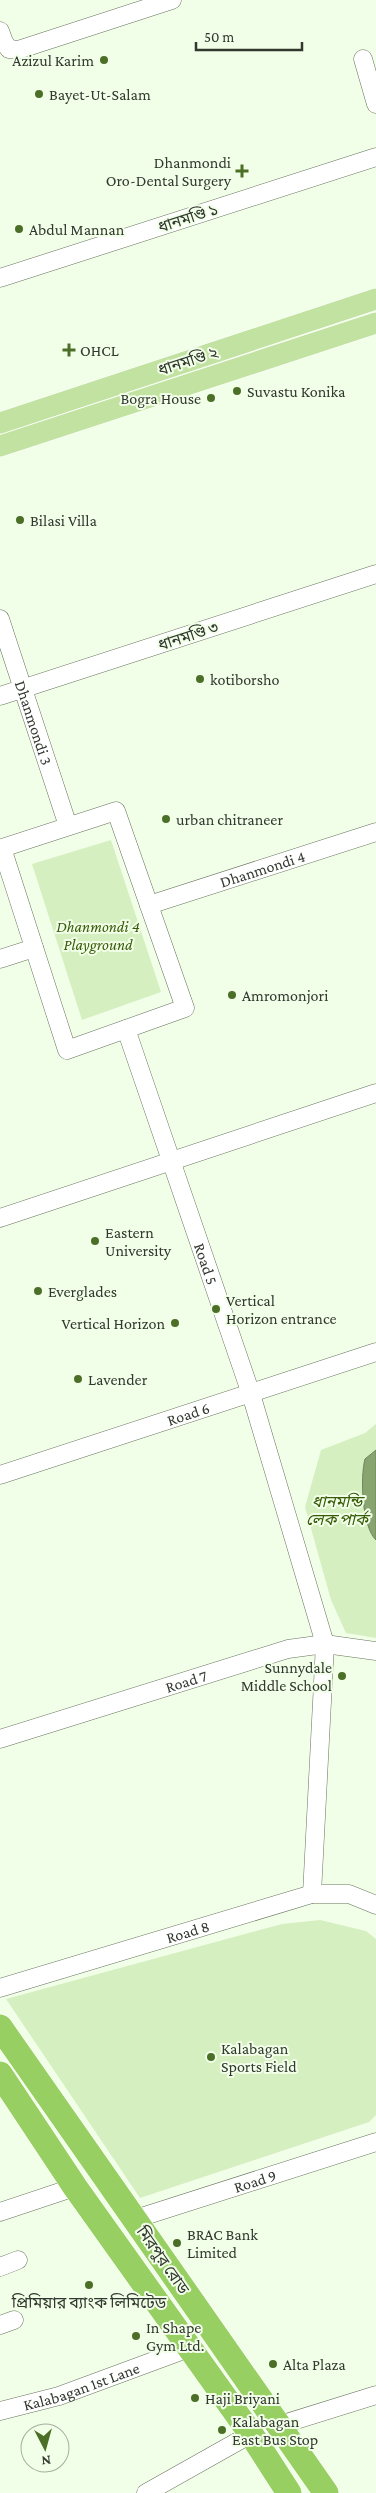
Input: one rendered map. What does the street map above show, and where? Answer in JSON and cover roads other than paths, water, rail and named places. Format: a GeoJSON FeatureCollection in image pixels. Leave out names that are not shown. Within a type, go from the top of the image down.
{"type":"FeatureCollection","features":[{"type":"Feature","properties":{"kind":"highway","name":"মিরপুর রোড"},"geometry":{"type":"LineString","coordinates":[[0,2027],[281,2426],[326,2493]]}},
{"type":"Feature","properties":{"kind":"highway","name":"মিরপুর রোড"},"geometry":{"type":"LineString","coordinates":[[3,2084],[251,2434],[289,2493]]}},
{"type":"Feature","properties":{"kind":"main road","name":"ধানমণ্ডি ২"},"geometry":{"type":"LineString","coordinates":[[0,423],[376,299]]}},
{"type":"Feature","properties":{"kind":"main road","name":"ধানমণ্ডি ২"},"geometry":{"type":"LineString","coordinates":[[0,446],[376,323]]}},
{"type":"Feature","properties":{"kind":"street"},"geometry":{"type":"LineString","coordinates":[[0,31],[9,49],[18,50],[172,0]]}},
{"type":"Feature","properties":{"kind":"street"},"geometry":{"type":"LineString","coordinates":[[363,59],[376,104]]}},
{"type":"Feature","properties":{"kind":"street","name":"ধানমণ্ডি ১"},"geometry":{"type":"LineString","coordinates":[[0,278],[375,162]]}},
{"type":"Feature","properties":{"kind":"street","name":"ধানমণ্ডি ৩"},"geometry":{"type":"LineString","coordinates":[[0,696],[376,574]]}},
{"type":"Feature","properties":{"kind":"street","name":"Dhanmondi 3"},"geometry":{"type":"LineString","coordinates":[[0,619],[68,826]]}},
{"type":"Feature","properties":{"kind":"street"},"geometry":{"type":"LineString","coordinates":[[116,811],[185,1008],[67,1050],[2,848],[68,826],[116,811]]}},
{"type":"Feature","properties":{"kind":"street","name":"Dhanmondi 4"},"geometry":{"type":"LineString","coordinates":[[149,905],[376,832]]}},
{"type":"Feature","properties":{"kind":"street"},"geometry":{"type":"LineString","coordinates":[[0,959],[34,948]]}},
{"type":"Feature","properties":{"kind":"street","name":"Road 5"},"geometry":{"type":"LineString","coordinates":[[126,1029],[173,1160],[251,1394],[325,1644],[312,1894]]}},
{"type":"Feature","properties":{"kind":"street"},"geometry":{"type":"LineString","coordinates":[[0,1218],[376,1093]]}},
{"type":"Feature","properties":{"kind":"street","name":"Road 6"},"geometry":{"type":"LineString","coordinates":[[0,1476],[376,1352]]}},
{"type":"Feature","properties":{"kind":"street","name":"Road 7"},"geometry":{"type":"LineString","coordinates":[[0,1739],[288,1649],[325,1644],[376,1651]]}},
{"type":"Feature","properties":{"kind":"street","name":"Road 8"},"geometry":{"type":"LineString","coordinates":[[0,1988],[312,1894],[349,1894],[376,1905]]}},
{"type":"Feature","properties":{"kind":"street","name":"Road 9"},"geometry":{"type":"LineString","coordinates":[[135,2220],[376,2142]]}},
{"type":"Feature","properties":{"kind":"street"},"geometry":{"type":"LineString","coordinates":[[0,2212],[76,2186]]}},
{"type":"Feature","properties":{"kind":"street"},"geometry":{"type":"LineString","coordinates":[[0,2267],[18,2260]]}},
{"type":"Feature","properties":{"kind":"street","name":"Kalabagan 1st Lane"},"geometry":{"type":"LineString","coordinates":[[0,2411],[59,2396],[189,2348]]}},
{"type":"Feature","properties":{"kind":"street"},"geometry":{"type":"LineString","coordinates":[[146,2493],[251,2434],[376,2395]]}},
{"type":"Feature","properties":{"kind":"place","name":"Azizul Karim"},"geometry":{"type":"Point","coordinates":[104,60]}},
{"type":"Feature","properties":{"kind":"place","name":"Bayet-Ut-Salam"},"geometry":{"type":"Point","coordinates":[39,94]}},
{"type":"Feature","properties":{"kind":"place","name":"Dhanmondi Oro-Dental Surgery"},"geometry":{"type":"Point","coordinates":[242,171]}},
{"type":"Feature","properties":{"kind":"place","name":"Abdul Mannan"},"geometry":{"type":"Point","coordinates":[19,229]}},
{"type":"Feature","properties":{"kind":"place","name":"OHCL"},"geometry":{"type":"Point","coordinates":[69,350]}},
{"type":"Feature","properties":{"kind":"place","name":"Suvastu Konika"},"geometry":{"type":"Point","coordinates":[237,391]}},
{"type":"Feature","properties":{"kind":"place","name":"Bogra House"},"geometry":{"type":"Point","coordinates":[211,398]}},
{"type":"Feature","properties":{"kind":"place","name":"Bilasi Villa"},"geometry":{"type":"Point","coordinates":[20,520]}},
{"type":"Feature","properties":{"kind":"place","name":"kotiborsho"},"geometry":{"type":"Point","coordinates":[200,679]}},
{"type":"Feature","properties":{"kind":"place","name":"urban chitraneer"},"geometry":{"type":"Point","coordinates":[166,819]}},
{"type":"Feature","properties":{"kind":"place","name":"Amromonjori"},"geometry":{"type":"Point","coordinates":[232,995]}},
{"type":"Feature","properties":{"kind":"place","name":"Eastern University"},"geometry":{"type":"Point","coordinates":[95,1241]}},
{"type":"Feature","properties":{"kind":"place","name":"Everglades"},"geometry":{"type":"Point","coordinates":[38,1291]}},
{"type":"Feature","properties":{"kind":"place","name":"Vertical Horizon entrance"},"geometry":{"type":"Point","coordinates":[216,1309]}},
{"type":"Feature","properties":{"kind":"place","name":"Vertical Horizon"},"geometry":{"type":"Point","coordinates":[175,1323]}},
{"type":"Feature","properties":{"kind":"place","name":"Lavender"},"geometry":{"type":"Point","coordinates":[78,1379]}},
{"type":"Feature","properties":{"kind":"place","name":"Sunnydale Middle School"},"geometry":{"type":"Point","coordinates":[342,1676]}},
{"type":"Feature","properties":{"kind":"place","name":"Kalabagan Sports Field"},"geometry":{"type":"Point","coordinates":[211,2057]}},
{"type":"Feature","properties":{"kind":"place","name":"BRAC Bank Limited"},"geometry":{"type":"Point","coordinates":[177,2243]}},
{"type":"Feature","properties":{"kind":"place","name":"প্রিমিয়ার ব্যাংক লিমিটেড"},"geometry":{"type":"Point","coordinates":[89,2285]}},
{"type":"Feature","properties":{"kind":"place","name":"In Shape Gym Ltd."},"geometry":{"type":"Point","coordinates":[136,2336]}},
{"type":"Feature","properties":{"kind":"place","name":"Alta Plaza"},"geometry":{"type":"Point","coordinates":[273,2364]}},
{"type":"Feature","properties":{"kind":"place","name":"Haji Briyani"},"geometry":{"type":"Point","coordinates":[195,2398]}},
{"type":"Feature","properties":{"kind":"place","name":"Kalabagan East Bus Stop"},"geometry":{"type":"Point","coordinates":[222,2430]}},
{"type":"Feature","properties":{"kind":"park label","name":"Dhanmondi 4 Playground"},"geometry":{"type":"Point","coordinates":[98,935]}},
{"type":"Feature","properties":{"kind":"park label","name":"ধানমন্ডি লেক পার্ক"},"geometry":{"type":"Point","coordinates":[337,1510]}}]}
